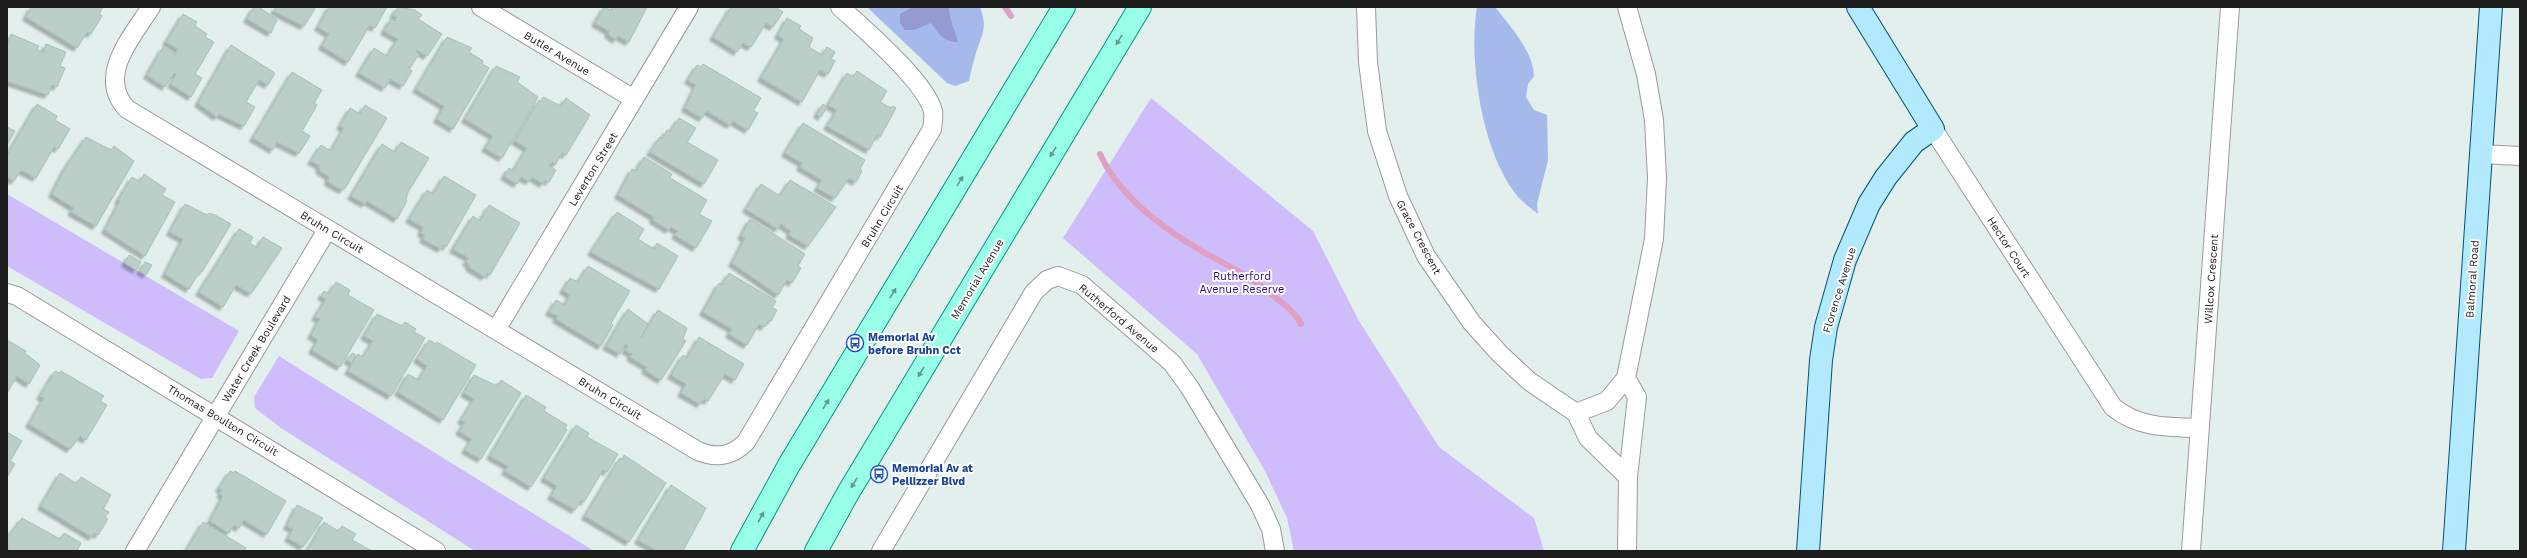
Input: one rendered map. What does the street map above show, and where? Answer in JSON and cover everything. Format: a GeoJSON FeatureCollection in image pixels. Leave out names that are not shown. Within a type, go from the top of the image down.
{"type":"FeatureCollection","features":[{"type":"Feature","properties":{"kind":"main road"},"geometry":{"type":"LineString","coordinates":[[742,551],[789,466],[1064,7]]}},
{"type":"Feature","properties":{"kind":"main road","name":"Memorial Avenue"},"geometry":{"type":"LineString","coordinates":[[816,551],[848,493],[1140,7]]}},
{"type":"Feature","properties":{"kind":"street","name":"Bruhn Circuit"},"geometry":{"type":"LineString","coordinates":[[151,7],[114,71],[114,87],[121,103],[133,114],[698,451],[717,456],[727,455],[741,448],[932,129],[933,112],[925,96],[892,56],[840,7]]}},
{"type":"Feature","properties":{"kind":"street","name":"Butler Avenue"},"geometry":{"type":"LineString","coordinates":[[480,7],[634,99]]}},
{"type":"Feature","properties":{"kind":"street","name":"Leverton Street"},"geometry":{"type":"LineString","coordinates":[[496,330],[690,7]]}},
{"type":"Feature","properties":{"kind":"street","name":"Grace Crescent"},"geometry":{"type":"LineString","coordinates":[[1366,7],[1368,62],[1377,131],[1398,196],[1426,256],[1472,323],[1500,354],[1529,381],[1576,413]]}},
{"type":"Feature","properties":{"kind":"street"},"geometry":{"type":"LineString","coordinates":[[1628,7],[1646,74],[1654,120],[1657,178],[1654,239],[1626,378],[1607,401],[1576,413],[1588,438],[1628,477]]}},
{"type":"Feature","properties":{"kind":"street","name":"Hector Court"},"geometry":{"type":"LineString","coordinates":[[1858,7],[1933,129],[2113,407],[2122,415],[2140,423],[2200,428]]}},
{"type":"Feature","properties":{"kind":"street","name":"Willcox Crescent"},"geometry":{"type":"LineString","coordinates":[[2191,551],[2230,7]]}},
{"type":"Feature","properties":{"kind":"street","name":"Balmoral Road"},"geometry":{"type":"LineString","coordinates":[[2454,551],[2491,7]]}},
{"type":"Feature","properties":{"kind":"street","name":"Florence Avenue"},"geometry":{"type":"LineString","coordinates":[[1808,551],[1821,360],[1826,327],[1844,266],[1869,204],[1886,177],[1914,142],[1933,129]]}},
{"type":"Feature","properties":{"kind":"street"},"geometry":{"type":"LineString","coordinates":[[2481,154],[2520,156]]}},
{"type":"Feature","properties":{"kind":"street","name":"Water Creek Boulevard"},"geometry":{"type":"LineString","coordinates":[[135,551],[327,230]]}},
{"type":"Feature","properties":{"kind":"street","name":"Rutherford Avenue"},"geometry":{"type":"LineString","coordinates":[[881,551],[1034,292],[1047,280],[1058,276],[1082,285],[1172,363],[1190,388],[1260,505],[1271,529],[1275,551]]}},
{"type":"Feature","properties":{"kind":"street","name":"Thomas Boulton Circuit"},"geometry":{"type":"LineString","coordinates":[[7,293],[17,296],[216,416],[433,550]]}},
{"type":"Feature","properties":{"kind":"street"},"geometry":{"type":"LineString","coordinates":[[1626,378],[1637,397],[1628,477],[1627,551]]}},
{"type":"Feature","properties":{"kind":"shaded area"},"geometry":{"type":"Polygon","coordinates":[[[867,7],[980,7],[984,26],[969,81],[955,86],[947,83],[867,7]]]}},
{"type":"Feature","properties":{"kind":"shaded area"},"geometry":{"type":"Polygon","coordinates":[[[913,7],[949,7],[951,20],[958,42],[949,41],[942,37],[931,23],[914,30],[905,30],[900,23],[900,14],[913,7]]]}},
{"type":"Feature","properties":{"kind":"shaded area"},"geometry":{"type":"Polygon","coordinates":[[[1477,7],[1495,7],[1520,39],[1530,57],[1533,67],[1534,76],[1528,84],[1526,97],[1534,110],[1547,115],[1548,160],[1537,204],[1538,214],[1519,198],[1506,180],[1487,133],[1477,80],[1475,29],[1477,7]]]}},
{"type":"Feature","properties":{"kind":"green space","name":"Rutherford Avenue Reserve"},"geometry":{"type":"Polygon","coordinates":[[[1151,98],[1313,231],[1359,321],[1439,447],[1534,518],[1544,551],[1294,551],[1287,518],[1265,471],[1197,354],[1063,238],[1151,98]]]}},
{"type":"Feature","properties":{"kind":"green space"},"geometry":{"type":"Polygon","coordinates":[[[7,194],[239,331],[212,378],[201,379],[7,266],[7,194]]]}},
{"type":"Feature","properties":{"kind":"green space"},"geometry":{"type":"Polygon","coordinates":[[[279,356],[594,551],[475,551],[281,428],[255,408],[254,397],[279,356]]]}},
{"type":"Feature","properties":{"kind":"building"},"geometry":{"type":"Polygon","coordinates":[[[31,7],[103,7],[99,14],[102,16],[91,34],[87,32],[77,48],[26,17],[31,7]]]}},
{"type":"Feature","properties":{"kind":"building"},"geometry":{"type":"Polygon","coordinates":[[[254,7],[259,7],[277,20],[271,33],[247,19],[254,7]]]}},
{"type":"Feature","properties":{"kind":"building"},"geometry":{"type":"Polygon","coordinates":[[[276,7],[316,7],[304,26],[274,11],[276,7]]]}},
{"type":"Feature","properties":{"kind":"building"},"geometry":{"type":"Polygon","coordinates":[[[329,7],[387,7],[375,28],[370,25],[348,62],[322,46],[329,34],[318,27],[329,7]]]}},
{"type":"Feature","properties":{"kind":"building"},"geometry":{"type":"Polygon","coordinates":[[[398,7],[415,10],[422,15],[418,19],[442,34],[427,56],[417,50],[416,52],[419,54],[410,68],[408,67],[412,71],[403,86],[390,79],[385,88],[359,73],[374,48],[387,56],[398,39],[384,31],[391,19],[395,21],[397,17],[393,15],[398,7]]]}},
{"type":"Feature","properties":{"kind":"building"},"geometry":{"type":"Polygon","coordinates":[[[604,7],[611,10],[612,7],[647,7],[629,42],[618,36],[616,40],[608,34],[609,31],[595,23],[604,7]]]}},
{"type":"Feature","properties":{"kind":"building"},"geometry":{"type":"Polygon","coordinates":[[[731,7],[775,7],[783,12],[773,27],[766,23],[751,47],[743,43],[737,52],[713,37],[731,7]]]}},
{"type":"Feature","properties":{"kind":"building"},"geometry":{"type":"Polygon","coordinates":[[[183,14],[197,22],[195,26],[207,34],[205,37],[214,42],[195,74],[202,78],[191,97],[171,84],[176,74],[174,73],[165,87],[147,75],[163,47],[175,54],[178,49],[166,42],[183,14]]]}},
{"type":"Feature","properties":{"kind":"building"},"geometry":{"type":"Polygon","coordinates":[[[787,18],[801,26],[799,29],[813,38],[809,47],[822,55],[827,47],[835,52],[831,59],[835,61],[828,74],[820,70],[802,102],[761,78],[784,39],[778,35],[787,18]]]}},
{"type":"Feature","properties":{"kind":"building"},"geometry":{"type":"Polygon","coordinates":[[[11,34],[39,46],[37,50],[43,53],[46,44],[66,52],[60,66],[65,68],[57,87],[52,85],[48,95],[7,81],[7,44],[11,34]]]}},
{"type":"Feature","properties":{"kind":"building"},"geometry":{"type":"Polygon","coordinates":[[[447,37],[472,48],[469,52],[483,61],[482,64],[489,68],[453,129],[437,119],[444,106],[416,89],[447,37]]]}},
{"type":"Feature","properties":{"kind":"building"},"geometry":{"type":"Polygon","coordinates":[[[231,45],[275,73],[268,85],[259,80],[246,102],[255,107],[244,126],[219,114],[217,117],[198,103],[231,45]]]}},
{"type":"Feature","properties":{"kind":"building"},"geometry":{"type":"Polygon","coordinates":[[[703,64],[761,98],[753,111],[758,113],[748,130],[733,121],[730,125],[707,111],[702,118],[685,108],[696,85],[688,80],[697,65],[701,67],[703,64]]]}},
{"type":"Feature","properties":{"kind":"building"},"geometry":{"type":"Polygon","coordinates":[[[496,66],[520,77],[517,82],[538,97],[502,158],[485,148],[493,136],[465,119],[496,66]]]}},
{"type":"Feature","properties":{"kind":"building"},"geometry":{"type":"Polygon","coordinates":[[[857,71],[887,91],[880,102],[891,108],[893,106],[896,108],[880,137],[877,135],[869,150],[827,126],[837,110],[828,105],[847,73],[853,77],[857,71]]]}},
{"type":"Feature","properties":{"kind":"building"},"geometry":{"type":"Polygon","coordinates":[[[292,72],[322,90],[314,103],[317,105],[302,131],[310,136],[299,153],[277,142],[273,150],[253,138],[292,72]]]}},
{"type":"Feature","properties":{"kind":"building"},"geometry":{"type":"Polygon","coordinates":[[[543,97],[561,106],[566,98],[590,115],[566,155],[562,153],[555,165],[552,162],[549,166],[556,170],[549,182],[545,180],[543,184],[532,177],[529,181],[521,177],[517,184],[504,176],[509,168],[513,171],[527,148],[515,141],[539,100],[541,102],[543,97]]]}},
{"type":"Feature","properties":{"kind":"building"},"geometry":{"type":"Polygon","coordinates":[[[37,104],[57,116],[55,120],[70,129],[58,149],[54,147],[36,178],[21,170],[14,181],[7,177],[7,155],[37,104]]]}},
{"type":"Feature","properties":{"kind":"building"},"geometry":{"type":"Polygon","coordinates":[[[823,104],[827,107],[821,117],[817,114],[823,104]]]}},
{"type":"Feature","properties":{"kind":"building"},"geometry":{"type":"Polygon","coordinates":[[[365,105],[387,118],[345,188],[342,190],[328,182],[329,176],[320,171],[319,165],[311,161],[321,145],[331,151],[344,128],[340,126],[350,108],[360,114],[365,105]]]}},
{"type":"Feature","properties":{"kind":"building"},"geometry":{"type":"Polygon","coordinates":[[[679,118],[696,128],[687,142],[718,160],[704,184],[650,152],[660,137],[662,139],[667,130],[670,132],[679,118]]]}},
{"type":"Feature","properties":{"kind":"building"},"geometry":{"type":"Polygon","coordinates":[[[803,123],[865,160],[860,169],[862,171],[856,182],[849,178],[835,198],[817,188],[822,180],[800,167],[802,163],[785,153],[803,123]]]}},
{"type":"Feature","properties":{"kind":"building"},"geometry":{"type":"Polygon","coordinates":[[[7,127],[15,131],[7,145],[7,127]]]}},
{"type":"Feature","properties":{"kind":"building"},"geometry":{"type":"Polygon","coordinates":[[[86,137],[111,150],[114,146],[134,161],[96,226],[71,212],[74,208],[52,194],[65,168],[86,137]]]}},
{"type":"Feature","properties":{"kind":"building"},"geometry":{"type":"Polygon","coordinates":[[[401,142],[429,158],[408,192],[407,201],[397,219],[367,201],[365,204],[351,196],[382,144],[395,152],[401,142]]]}},
{"type":"Feature","properties":{"kind":"building"},"geometry":{"type":"Polygon","coordinates":[[[644,157],[672,174],[670,178],[707,200],[699,214],[712,221],[696,248],[675,235],[678,231],[671,227],[669,230],[653,220],[654,217],[618,195],[632,169],[636,171],[644,157]]]}},
{"type":"Feature","properties":{"kind":"building"},"geometry":{"type":"Polygon","coordinates":[[[144,174],[166,189],[162,195],[175,202],[145,256],[105,230],[120,201],[118,200],[132,177],[140,182],[144,174]]]}},
{"type":"Feature","properties":{"kind":"building"},"geometry":{"type":"Polygon","coordinates":[[[444,176],[476,195],[446,247],[443,245],[441,249],[423,239],[425,235],[421,233],[423,227],[409,219],[427,190],[433,194],[444,176]]]}},
{"type":"Feature","properties":{"kind":"building"},"geometry":{"type":"Polygon","coordinates":[[[790,180],[836,207],[808,246],[789,235],[791,231],[781,224],[778,229],[746,209],[761,184],[780,196],[790,180]]]}},
{"type":"Feature","properties":{"kind":"building"},"geometry":{"type":"Polygon","coordinates":[[[185,204],[207,215],[209,213],[215,215],[231,224],[202,272],[200,271],[189,289],[165,274],[183,239],[170,232],[185,204]]]}},
{"type":"Feature","properties":{"kind":"building"},"geometry":{"type":"Polygon","coordinates":[[[489,205],[520,223],[490,275],[487,273],[485,277],[469,267],[470,265],[466,262],[469,258],[453,249],[473,216],[480,221],[489,205]]]}},
{"type":"Feature","properties":{"kind":"building"},"geometry":{"type":"Polygon","coordinates":[[[617,212],[644,229],[638,239],[654,249],[657,243],[678,256],[659,289],[591,252],[617,212]]]}},
{"type":"Feature","properties":{"kind":"building"},"geometry":{"type":"Polygon","coordinates":[[[750,219],[805,254],[798,266],[801,268],[792,283],[787,280],[778,295],[732,263],[745,238],[741,236],[750,219]]]}},
{"type":"Feature","properties":{"kind":"building"},"geometry":{"type":"Polygon","coordinates":[[[239,229],[253,237],[250,243],[257,248],[263,237],[282,248],[253,291],[250,293],[236,285],[223,307],[199,292],[239,229]]]}},
{"type":"Feature","properties":{"kind":"building"},"geometry":{"type":"Polygon","coordinates":[[[129,255],[141,262],[136,270],[125,263],[129,255]]]}},
{"type":"Feature","properties":{"kind":"building"},"geometry":{"type":"Polygon","coordinates":[[[145,262],[152,265],[146,275],[140,271],[145,262]]]}},
{"type":"Feature","properties":{"kind":"building"},"geometry":{"type":"Polygon","coordinates":[[[588,266],[630,291],[611,323],[613,325],[601,346],[556,319],[558,316],[549,312],[556,300],[565,305],[570,295],[563,290],[570,278],[578,282],[588,266]]]}},
{"type":"Feature","properties":{"kind":"building"},"geometry":{"type":"Polygon","coordinates":[[[729,273],[776,301],[772,308],[777,310],[771,321],[769,320],[764,327],[759,324],[747,345],[729,334],[732,329],[703,312],[719,283],[722,285],[729,273]]]}},
{"type":"Feature","properties":{"kind":"building"},"geometry":{"type":"Polygon","coordinates":[[[336,282],[350,290],[348,295],[374,310],[340,367],[312,350],[318,340],[311,335],[320,319],[315,317],[326,299],[321,296],[324,291],[329,294],[336,282]]]}},
{"type":"Feature","properties":{"kind":"building"},"geometry":{"type":"Polygon","coordinates":[[[628,309],[648,324],[641,338],[658,310],[687,328],[683,339],[686,341],[661,380],[645,370],[647,367],[630,357],[632,354],[625,350],[628,346],[625,344],[620,354],[606,346],[628,309]]]}},
{"type":"Feature","properties":{"kind":"building"},"geometry":{"type":"Polygon","coordinates":[[[377,314],[402,326],[405,322],[416,329],[414,332],[425,338],[391,396],[348,371],[358,354],[363,357],[373,341],[364,336],[377,314]]]}},
{"type":"Feature","properties":{"kind":"building"},"geometry":{"type":"Polygon","coordinates":[[[699,337],[744,364],[735,380],[725,374],[708,401],[704,399],[700,404],[681,393],[686,384],[671,375],[683,355],[687,358],[699,337]]]}},
{"type":"Feature","properties":{"kind":"building"},"geometry":{"type":"Polygon","coordinates":[[[7,340],[26,351],[25,353],[40,365],[29,384],[17,376],[7,393],[7,340]]]}},
{"type":"Feature","properties":{"kind":"building"},"geometry":{"type":"Polygon","coordinates":[[[429,340],[436,344],[437,342],[476,365],[443,420],[398,392],[408,374],[419,380],[427,366],[417,359],[429,340]]]}},
{"type":"Feature","properties":{"kind":"building"},"geometry":{"type":"Polygon","coordinates":[[[352,353],[356,355],[352,363],[347,360],[352,353]]]}},
{"type":"Feature","properties":{"kind":"building"},"geometry":{"type":"Polygon","coordinates":[[[55,371],[59,373],[61,371],[104,396],[100,401],[107,405],[86,440],[80,436],[70,449],[29,424],[44,398],[40,396],[55,371]]]}},
{"type":"Feature","properties":{"kind":"building"},"geometry":{"type":"Polygon","coordinates":[[[474,375],[497,386],[501,380],[521,393],[481,459],[465,450],[472,439],[459,431],[465,422],[461,420],[474,399],[464,393],[474,375]]]}},
{"type":"Feature","properties":{"kind":"building"},"geometry":{"type":"Polygon","coordinates":[[[526,395],[546,407],[544,411],[567,425],[565,428],[567,430],[531,487],[505,471],[508,466],[490,456],[526,395]]]}},
{"type":"Feature","properties":{"kind":"building"},"geometry":{"type":"Polygon","coordinates":[[[576,425],[589,433],[587,437],[618,454],[607,472],[603,470],[584,502],[581,500],[575,510],[551,496],[557,486],[544,478],[576,425]]]}},
{"type":"Feature","properties":{"kind":"building"},"geometry":{"type":"Polygon","coordinates":[[[7,432],[22,441],[10,461],[15,464],[7,477],[7,432]]]}},
{"type":"Feature","properties":{"kind":"building"},"geometry":{"type":"Polygon","coordinates":[[[624,455],[666,483],[629,542],[585,516],[620,458],[622,460],[624,455]]]}},
{"type":"Feature","properties":{"kind":"building"},"geometry":{"type":"Polygon","coordinates":[[[230,471],[234,473],[235,471],[286,501],[267,534],[244,520],[239,528],[234,525],[229,533],[210,521],[223,496],[220,494],[222,490],[219,488],[230,471]]]}},
{"type":"Feature","properties":{"kind":"building"},"geometry":{"type":"Polygon","coordinates":[[[60,473],[77,484],[81,477],[111,495],[103,509],[109,512],[105,517],[108,519],[98,535],[94,533],[92,537],[41,506],[60,473]]]}},
{"type":"Feature","properties":{"kind":"building"},"geometry":{"type":"Polygon","coordinates":[[[671,485],[706,508],[683,551],[657,551],[638,540],[671,485]]]}},
{"type":"Feature","properties":{"kind":"building"},"geometry":{"type":"Polygon","coordinates":[[[297,505],[323,518],[303,547],[288,538],[293,529],[287,526],[297,505]]]}},
{"type":"Feature","properties":{"kind":"building"},"geometry":{"type":"Polygon","coordinates":[[[22,518],[60,539],[64,533],[81,543],[77,551],[8,551],[7,538],[22,518]]]}},
{"type":"Feature","properties":{"kind":"building"},"geometry":{"type":"Polygon","coordinates":[[[203,522],[246,548],[244,551],[186,551],[203,522]]]}},
{"type":"Feature","properties":{"kind":"building"},"geometry":{"type":"Polygon","coordinates":[[[324,522],[338,531],[342,526],[356,534],[352,540],[372,551],[307,551],[324,522]]]}},
{"type":"Feature","properties":{"kind":"waterway"},"geometry":{"type":"LineString","coordinates":[[1005,7],[1011,16]]}},
{"type":"Feature","properties":{"kind":"waterway"},"geometry":{"type":"LineString","coordinates":[[1100,154],[1108,170],[1119,184],[1131,198],[1159,223],[1190,244],[1242,273],[1267,290],[1290,310],[1301,324]]}},
{"type":"Feature","properties":{"kind":"place","name":"Memorial Av before Bruhn Cct"},"geometry":{"type":"Point","coordinates":[855,343]}},
{"type":"Feature","properties":{"kind":"place","name":"Memorial Av at Pellizzer Blvd"},"geometry":{"type":"Point","coordinates":[879,474]}}]}
